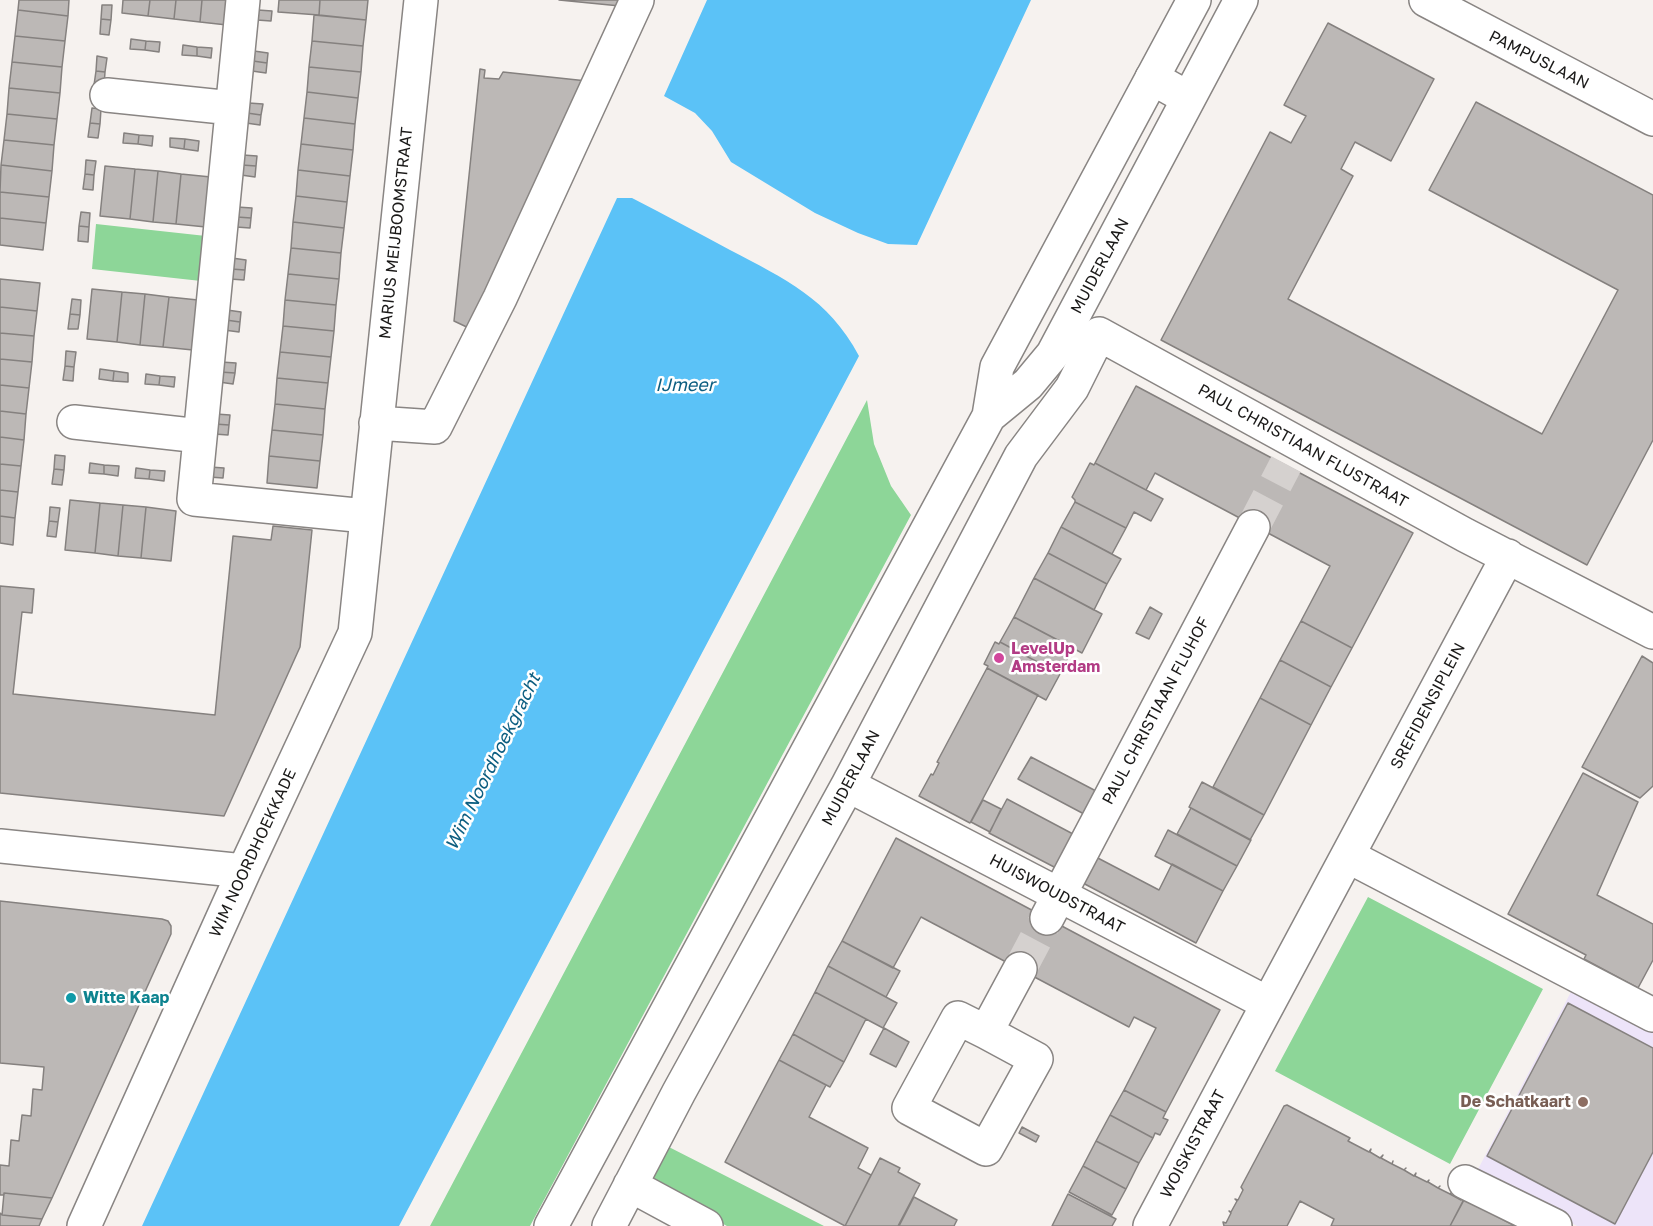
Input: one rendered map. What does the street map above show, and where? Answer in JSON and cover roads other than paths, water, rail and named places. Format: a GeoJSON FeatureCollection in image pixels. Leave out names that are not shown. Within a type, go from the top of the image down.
{"type":"FeatureCollection","features":[{"type":"Feature","properties":{"kind":"street"},"geometry":{"type":"LineString","coordinates":[[243,0],[194,499],[366,516]]}},
{"type":"Feature","properties":{"kind":"street","name":"MARIUS MEIJBOOMSTRAAT"},"geometry":{"type":"LineString","coordinates":[[372,467],[421,0]]}},
{"type":"Feature","properties":{"kind":"street"},"geometry":{"type":"LineString","coordinates":[[376,423],[435,427],[505,288],[637,0]]}},
{"type":"Feature","properties":{"kind":"street","name":"MUIDERLAAN"},"geometry":{"type":"LineString","coordinates":[[551,1226],[989,416],[997,367],[1194,0]]}},
{"type":"Feature","properties":{"kind":"street","name":"MUIDERLAAN"},"geometry":{"type":"LineString","coordinates":[[989,416],[1028,384],[1053,354],[1241,0]]}},
{"type":"Feature","properties":{"kind":"street","name":"PAMPUSLAAN"},"geometry":{"type":"LineString","coordinates":[[1426,0],[1653,119]]}},
{"type":"Feature","properties":{"kind":"street"},"geometry":{"type":"LineString","coordinates":[[1152,78],[1188,98]]}},
{"type":"Feature","properties":{"kind":"street"},"geometry":{"type":"LineString","coordinates":[[106,95],[232,108]]}},
{"type":"Feature","properties":{"kind":"street","name":"MUIDERLAAN"},"geometry":{"type":"LineString","coordinates":[[609,1226],[679,1092],[848,784],[1021,456],[1072,388],[1099,334]]}},
{"type":"Feature","properties":{"kind":"street","name":"PAUL CHRISTIAAN FLUSTRAAT"},"geometry":{"type":"LineString","coordinates":[[1099,334],[1291,453],[1508,556],[1653,632]]}},
{"type":"Feature","properties":{"kind":"street"},"geometry":{"type":"LineString","coordinates":[[74,422],[200,436]]}},
{"type":"Feature","properties":{"kind":"street","name":"WIM NOORDHOEKKADE"},"geometry":{"type":"LineString","coordinates":[[84,1226],[244,870],[355,633],[372,467]]}},
{"type":"Feature","properties":{"kind":"street","name":"PAUL CHRISTIAAN FLUHOF"},"geometry":{"type":"LineString","coordinates":[[1053,906],[1252,527]]}},
{"type":"Feature","properties":{"kind":"street","name":"SREFIDENSIPLEIN"},"geometry":{"type":"LineString","coordinates":[[1237,1062],[1508,556]]}},
{"type":"Feature","properties":{"kind":"street","name":"HUISWOUDSTRAAT"},"geometry":{"type":"LineString","coordinates":[[848,784],[1053,906],[1267,1003]]}},
{"type":"Feature","properties":{"kind":"street"},"geometry":{"type":"LineString","coordinates":[[0,846],[244,870]]}},
{"type":"Feature","properties":{"kind":"street"},"geometry":{"type":"LineString","coordinates":[[1348,856],[1653,1015]]}},
{"type":"Feature","properties":{"kind":"street"},"geometry":{"type":"LineString","coordinates":[[986,1032],[1020,969]]}},
{"type":"Feature","properties":{"kind":"street","name":"WOISKISTRAAT"},"geometry":{"type":"LineString","coordinates":[[1150,1226],[1237,1062]]}},
{"type":"Feature","properties":{"kind":"street"},"geometry":{"type":"LineString","coordinates":[[1465,1182],[1555,1226]]}},
{"type":"Feature","properties":{"kind":"street"},"geometry":{"type":"LineString","coordinates":[[630,1185],[706,1226]]}},
{"type":"Feature","properties":{"kind":"water"},"geometry":{"type":"Polygon","coordinates":[[[707,0],[1031,0],[917,245],[888,244],[815,213],[731,162],[712,131],[695,113],[664,96],[707,0]]]}},
{"type":"Feature","properties":{"kind":"water","name":"IJmeer"},"geometry":{"type":"Polygon","coordinates":[[[617,198],[632,198],[804,292],[834,319],[859,356],[399,1226],[142,1226],[617,198]]]}},
{"type":"Feature","properties":{"kind":"tunnel"},"geometry":{"type":"LineString","coordinates":[[1253,527],[1286,464]]}},
{"type":"Feature","properties":{"kind":"tunnel"},"geometry":{"type":"LineString","coordinates":[[1020,969],[1047,918]]}},
{"type":"Feature","properties":{"kind":"place","name":"LevelUp Amsterdam"},"geometry":{"type":"Point","coordinates":[999,658]}},
{"type":"Feature","properties":{"kind":"place","name":"Witte Kaap"},"geometry":{"type":"Point","coordinates":[71,998]}},
{"type":"Feature","properties":{"kind":"place","name":"De Schatkaart"},"geometry":{"type":"Point","coordinates":[1583,1102]}},
{"type":"Feature","properties":{"kind":"water label","name":"Wim Noordhoekgracht"},"geometry":{"type":"Point","coordinates":[493,762]}}]}
